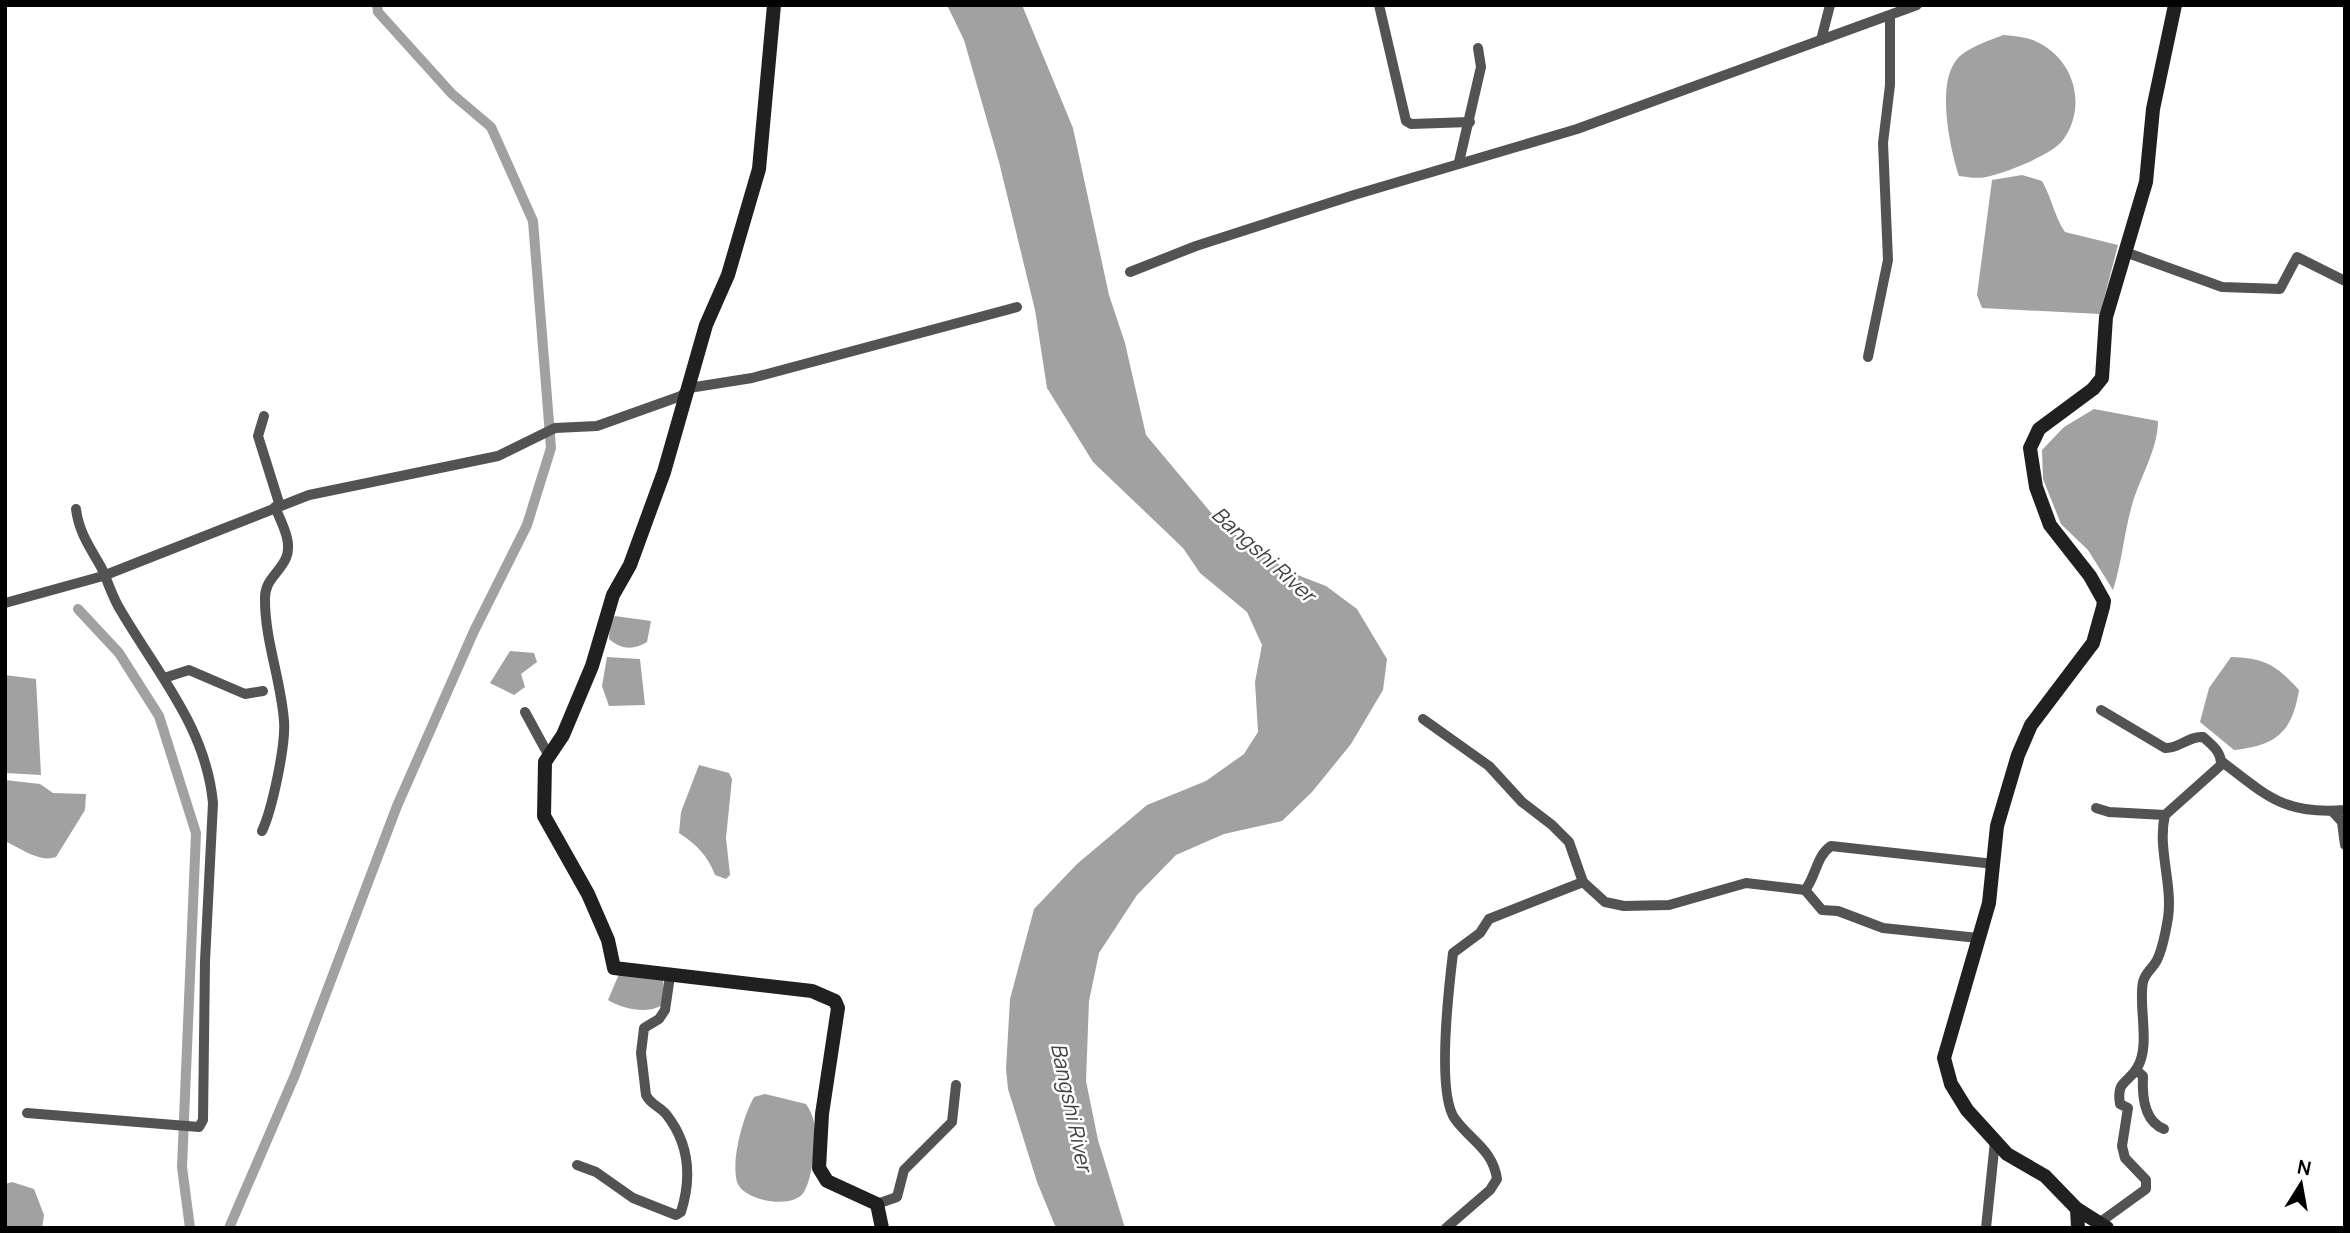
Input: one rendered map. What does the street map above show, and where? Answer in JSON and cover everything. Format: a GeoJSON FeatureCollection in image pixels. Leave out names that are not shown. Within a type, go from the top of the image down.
{"type":"FeatureCollection","features":[{"type":"Feature","properties":{"kind":"street"},"geometry":{"type":"LineString","coordinates":[[774,5],[759,169],[728,275],[706,325],[664,472],[629,565],[613,595],[592,666],[563,735],[549,756],[543,782],[544,816],[588,894],[608,940],[614,968],[812,991],[835,1001],[838,1008],[822,1114],[819,1168],[827,1181],[877,1204],[897,1197],[904,1170],[952,1122],[956,1085]]}},
{"type":"Feature","properties":{"kind":"street"},"geometry":{"type":"LineString","coordinates":[[1379,5],[1406,121],[1411,124],[1470,122]]}},
{"type":"Feature","properties":{"kind":"street"},"geometry":{"type":"LineString","coordinates":[[1821,40],[1830,5]]}},
{"type":"Feature","properties":{"kind":"street"},"geometry":{"type":"LineString","coordinates":[[1130,272],[1196,246],[1460,162],[1577,130],[1917,5]]}},
{"type":"Feature","properties":{"kind":"street"},"geometry":{"type":"LineString","coordinates":[[2175,5],[2153,109],[2146,183],[2106,317],[2102,378],[2093,389],[2039,429],[2030,448],[2036,488],[2050,525],[2090,576],[2104,601],[2104,607],[2093,643],[2031,725],[2002,802],[1989,903],[1944,1058],[1951,1084],[1967,1110],[2007,1154],[2045,1176],[2077,1209],[2103,1226],[2146,1189],[2146,1180],[2125,1158],[2122,1146],[2128,1108],[2120,1104],[2119,1096],[2123,1081],[2136,1070],[2144,1024],[2143,983],[2158,959],[2168,917],[2162,835],[2165,815],[2221,765],[2221,761]]}},
{"type":"Feature","properties":{"kind":"street"},"geometry":{"type":"LineString","coordinates":[[1868,357],[1888,260],[1883,143],[1890,85],[1890,17]]}},
{"type":"Feature","properties":{"kind":"street"},"geometry":{"type":"LineString","coordinates":[[1460,162],[1481,66],[1478,48]]}},
{"type":"Feature","properties":{"kind":"street"},"geometry":{"type":"LineString","coordinates":[[2125,252],[2222,287],[2280,289],[2297,257],[2345,281]]}},
{"type":"Feature","properties":{"kind":"street"},"geometry":{"type":"LineString","coordinates":[[5,603],[103,576],[309,495],[498,456],[555,428],[597,426],[681,396],[689,388],[752,378],[1017,307]]}},
{"type":"Feature","properties":{"kind":"street"},"geometry":{"type":"LineString","coordinates":[[262,831],[269,816],[284,724],[264,596],[270,577],[287,557],[287,538],[258,436],[264,416]]}},
{"type":"Feature","properties":{"kind":"street"},"geometry":{"type":"LineString","coordinates":[[27,1113],[199,1127],[203,1125],[205,961],[213,803],[211,780],[195,731],[119,608],[100,565],[86,547],[76,509]]}},
{"type":"Feature","properties":{"kind":"street"},"geometry":{"type":"LineString","coordinates":[[164,678],[184,669],[245,694],[262,691]]}},
{"type":"Feature","properties":{"kind":"street"},"geometry":{"type":"LineString","coordinates":[[2101,709],[2165,748],[2172,748],[2193,736],[2203,737],[2218,753],[2221,761],[2267,798],[2284,805],[2345,810]]}},
{"type":"Feature","properties":{"kind":"street"},"geometry":{"type":"LineString","coordinates":[[525,712],[549,756]]}},
{"type":"Feature","properties":{"kind":"street"},"geometry":{"type":"LineString","coordinates":[[1423,719],[1489,766],[1522,802],[1569,842],[1583,883],[1605,901],[1624,906],[1669,905],[1746,883],[1805,890],[1822,910],[1838,911],[1877,926],[1978,938]]}},
{"type":"Feature","properties":{"kind":"street"},"geometry":{"type":"LineString","coordinates":[[2095,808],[2109,812],[2165,815]]}},
{"type":"Feature","properties":{"kind":"street"},"geometry":{"type":"LineString","coordinates":[[2332,811],[2342,822],[2345,845]]}},
{"type":"Feature","properties":{"kind":"street"},"geometry":{"type":"LineString","coordinates":[[1805,890],[1812,881],[1821,855],[1831,846],[1994,864]]}},
{"type":"Feature","properties":{"kind":"street"},"geometry":{"type":"LineString","coordinates":[[1446,1228],[1490,1190],[1497,1179],[1495,1165],[1489,1154],[1453,1118],[1447,1096],[1446,1036],[1453,953],[1480,933],[1489,919],[1583,883]]}},
{"type":"Feature","properties":{"kind":"street"},"geometry":{"type":"LineString","coordinates":[[577,1166],[596,1172],[632,1198],[676,1215],[681,1212],[688,1174],[685,1147],[666,1114],[646,1095],[642,1064],[644,1028],[659,1019],[665,1010],[670,976]]}},
{"type":"Feature","properties":{"kind":"street"},"geometry":{"type":"LineString","coordinates":[[2136,1070],[2143,1076],[2140,1093],[2149,1116],[2164,1129]]}},
{"type":"Feature","properties":{"kind":"street"},"geometry":{"type":"LineString","coordinates":[[1986,1228],[1995,1141]]}},
{"type":"Feature","properties":{"kind":"street"},"geometry":{"type":"LineString","coordinates":[[877,1204],[882,1228]]}},
{"type":"Feature","properties":{"kind":"street"},"geometry":{"type":"LineString","coordinates":[[2077,1209],[2078,1228]]}},
{"type":"Feature","properties":{"kind":"water","name":"Bangshi River"},"geometry":{"type":"Polygon","coordinates":[[[947,5],[1022,5],[1073,128],[1109,295],[1125,343],[1146,435],[1218,521],[1259,552],[1295,574],[1326,586],[1357,609],[1387,659],[1383,690],[1351,744],[1312,792],[1282,821],[1224,834],[1176,855],[1137,895],[1099,953],[1089,1001],[1086,1081],[1098,1140],[1125,1228],[1056,1228],[1037,1182],[1008,1089],[1006,1069],[1010,999],[1034,909],[1077,864],[1147,805],[1206,781],[1244,754],[1258,732],[1255,682],[1262,645],[1247,612],[1200,573],[1183,548],[1093,462],[1047,388],[1035,310],[999,162],[964,40],[947,5]]]}},
{"type":"Feature","properties":{"kind":"water"},"geometry":{"type":"Polygon","coordinates":[[[2003,35],[2035,41],[2059,59],[2068,71],[2075,98],[2071,127],[2057,146],[2028,163],[1986,177],[1959,176],[1947,118],[1950,73],[1955,62],[1964,53],[2003,35]]]}},
{"type":"Feature","properties":{"kind":"water"},"geometry":{"type":"Polygon","coordinates":[[[2022,175],[2042,181],[2065,232],[2118,245],[2100,314],[1982,308],[1977,295],[1992,180],[2022,175]]]}},
{"type":"Feature","properties":{"kind":"water"},"geometry":{"type":"Polygon","coordinates":[[[2094,409],[2158,421],[2152,452],[2132,505],[2113,590],[2088,550],[2061,524],[2043,479],[2042,450],[2064,427],[2094,409]]]}},
{"type":"Feature","properties":{"kind":"water"},"geometry":{"type":"Polygon","coordinates":[[[615,616],[651,621],[647,642],[628,648],[609,639],[610,622],[615,616]]]}},
{"type":"Feature","properties":{"kind":"water"},"geometry":{"type":"Polygon","coordinates":[[[510,651],[534,653],[537,662],[521,674],[525,687],[514,695],[490,683],[510,651]]]}},
{"type":"Feature","properties":{"kind":"water"},"geometry":{"type":"Polygon","coordinates":[[[607,657],[640,659],[645,705],[609,706],[602,686],[607,657]]]}},
{"type":"Feature","properties":{"kind":"water"},"geometry":{"type":"Polygon","coordinates":[[[2231,657],[2269,664],[2299,690],[2292,717],[2280,734],[2261,745],[2234,750],[2200,722],[2209,688],[2231,657]]]}},
{"type":"Feature","properties":{"kind":"water"},"geometry":{"type":"Polygon","coordinates":[[[5,675],[36,679],[41,775],[5,773],[5,675]]]}},
{"type":"Feature","properties":{"kind":"water"},"geometry":{"type":"Polygon","coordinates":[[[699,765],[729,773],[732,779],[726,838],[730,875],[726,879],[715,875],[701,851],[679,833],[681,812],[699,765]]]}},
{"type":"Feature","properties":{"kind":"water"},"geometry":{"type":"Polygon","coordinates":[[[5,780],[40,784],[53,793],[86,794],[85,810],[56,857],[43,858],[5,841],[5,780]]]}},
{"type":"Feature","properties":{"kind":"water"},"geometry":{"type":"Polygon","coordinates":[[[619,974],[663,979],[665,1002],[653,1009],[637,1010],[608,1000],[619,974]]]}},
{"type":"Feature","properties":{"kind":"water"},"geometry":{"type":"Polygon","coordinates":[[[765,1094],[806,1104],[814,1121],[814,1150],[808,1183],[798,1198],[790,1201],[758,1198],[741,1189],[737,1182],[737,1150],[742,1127],[754,1097],[765,1094]]]}},
{"type":"Feature","properties":{"kind":"water"},"geometry":{"type":"Polygon","coordinates":[[[12,1182],[34,1189],[44,1215],[42,1228],[5,1228],[5,1184],[12,1182]]]}},
{"type":"Feature","properties":{"kind":"waterway"},"geometry":{"type":"LineString","coordinates":[[229,1228],[295,1075],[397,806],[474,631],[527,525],[551,448],[533,221],[491,127],[452,94],[378,12],[377,5]]}},
{"type":"Feature","properties":{"kind":"waterway"},"geometry":{"type":"LineString","coordinates":[[78,609],[119,653],[159,716],[196,833],[182,1167],[190,1228]]}}]}
